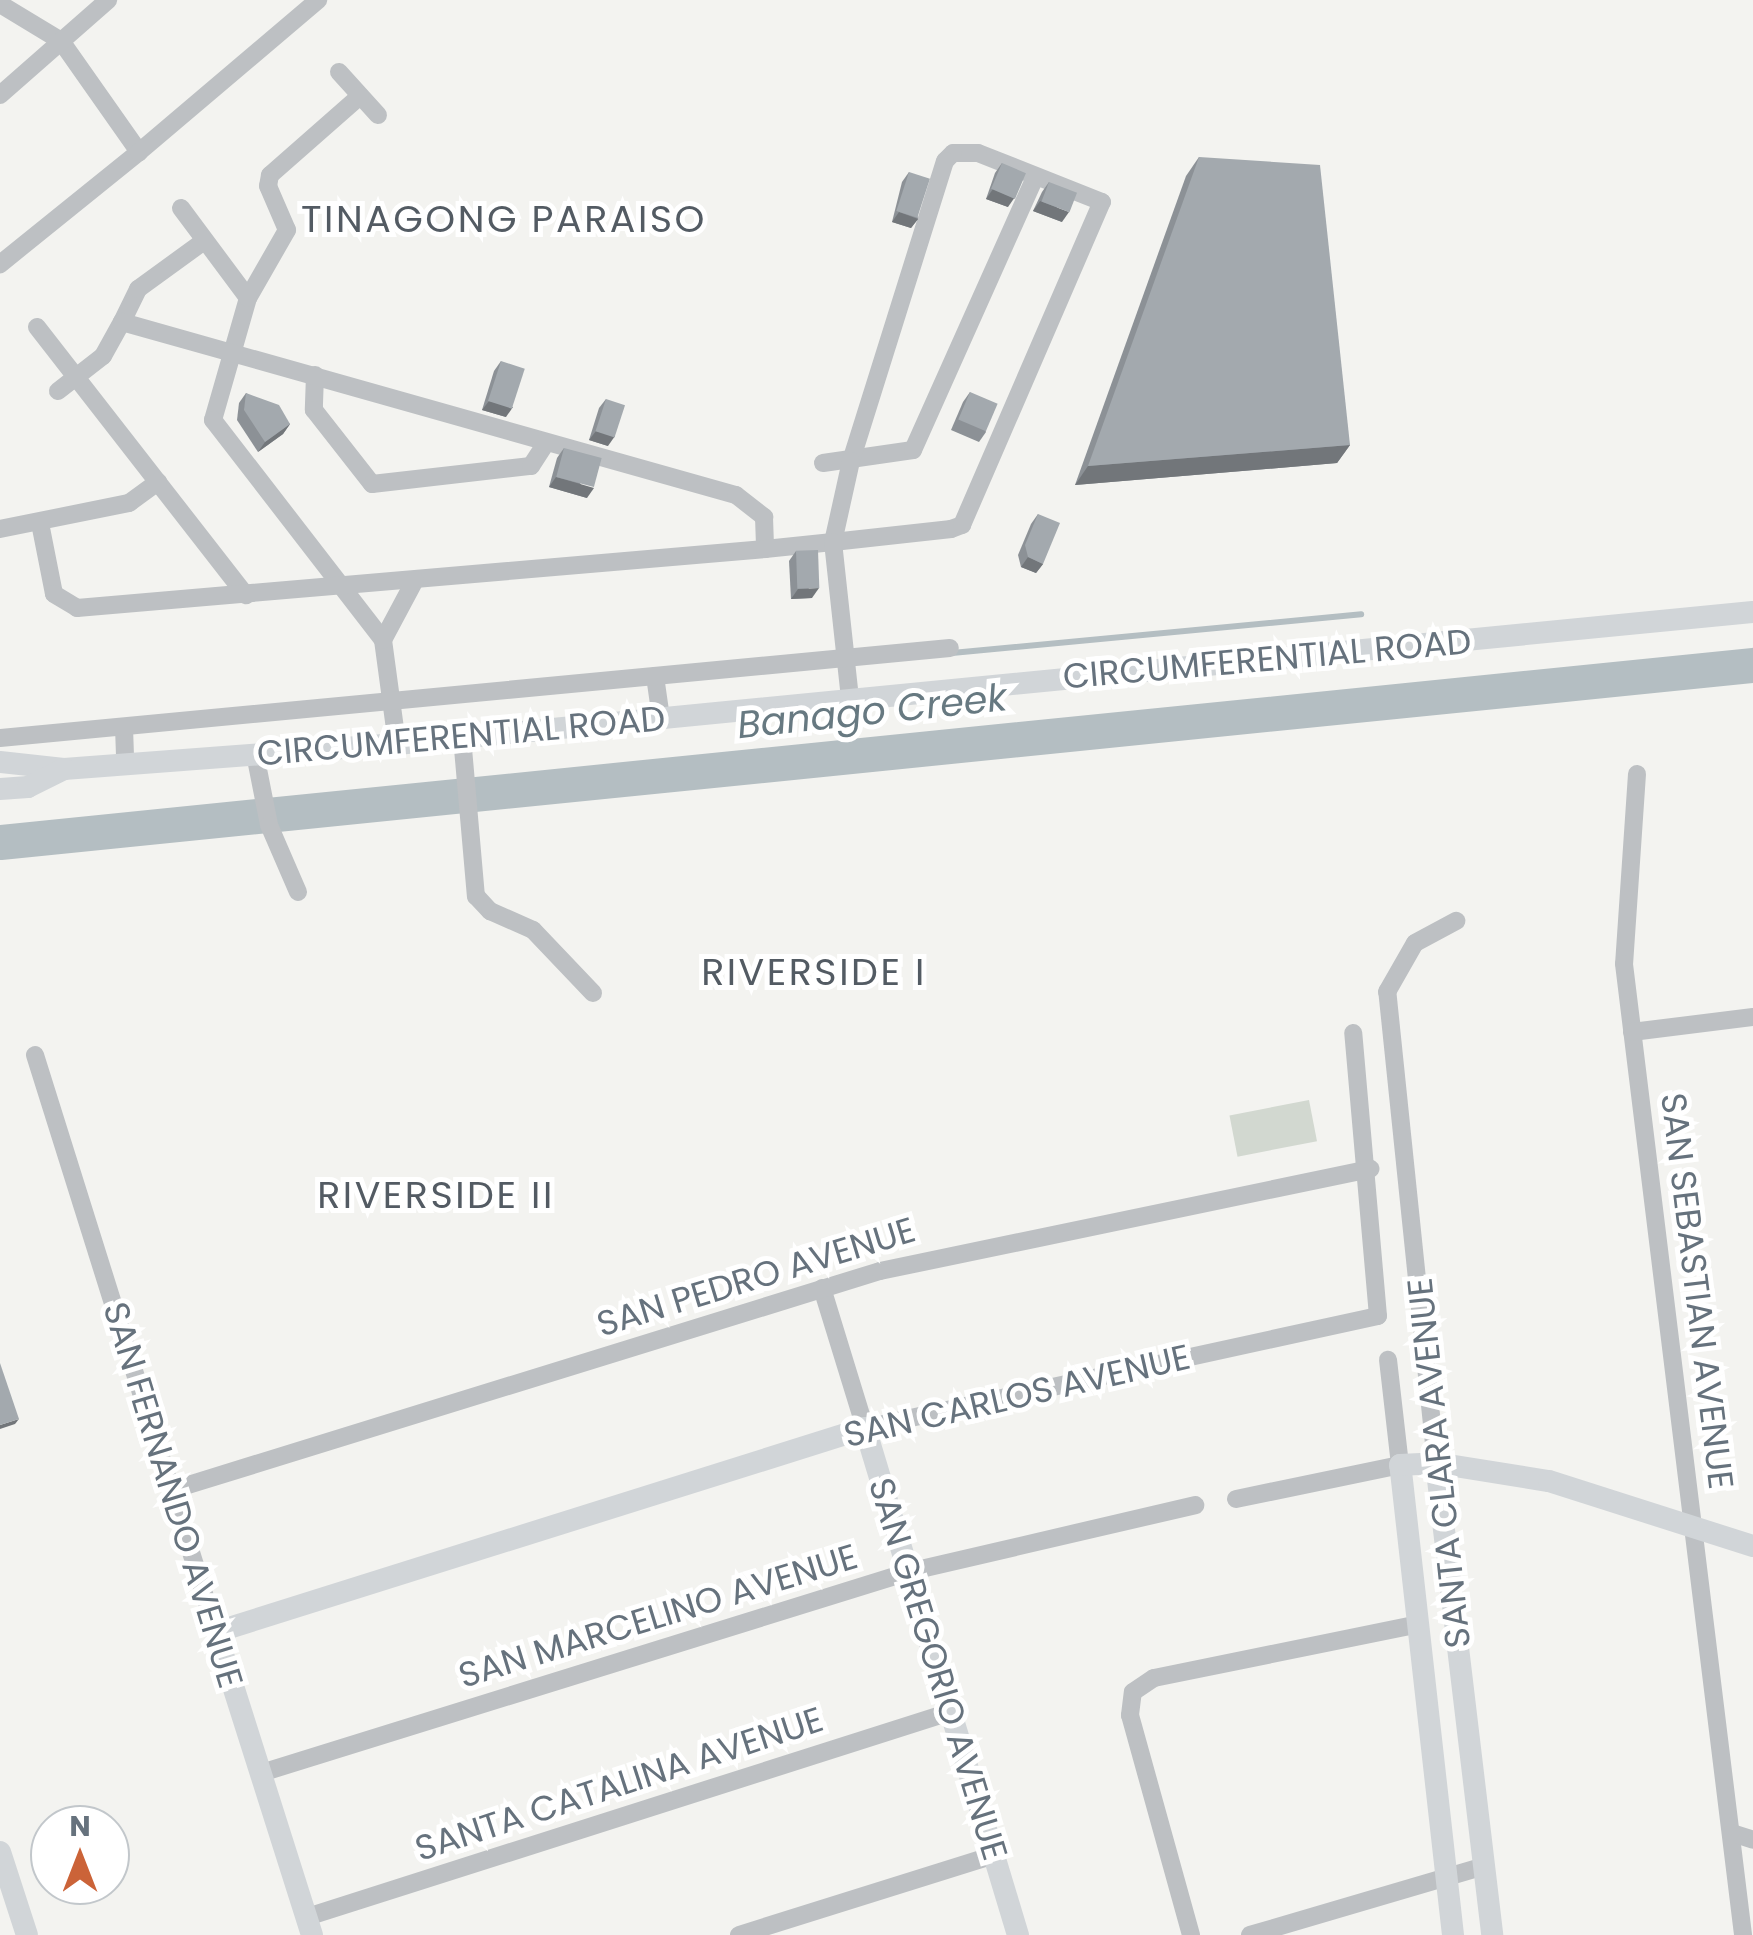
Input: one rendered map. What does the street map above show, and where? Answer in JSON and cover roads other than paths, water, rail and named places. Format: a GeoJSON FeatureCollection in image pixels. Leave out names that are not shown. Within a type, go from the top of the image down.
{"type":"FeatureCollection","features":[{"type":"Feature","properties":{"kind":"street"},"geometry":{"type":"LineString","coordinates":[[0,95],[108,0]]}},
{"type":"Feature","properties":{"kind":"street"},"geometry":{"type":"LineString","coordinates":[[0,264],[318,0]]}},
{"type":"Feature","properties":{"kind":"street"},"geometry":{"type":"LineString","coordinates":[[0,4],[61,41],[139,152]]}},
{"type":"Feature","properties":{"kind":"street"},"geometry":{"type":"LineString","coordinates":[[339,72],[378,115]]}},
{"type":"Feature","properties":{"kind":"street"},"geometry":{"type":"LineString","coordinates":[[360,96],[270,175],[268,186],[287,230],[248,298],[214,411],[216,428],[383,640],[397,744]]}},
{"type":"Feature","properties":{"kind":"street"},"geometry":{"type":"LineString","coordinates":[[40,523],[51,584],[63,604],[92,608],[765,549],[833,542],[951,529],[972,516],[1100,214],[1096,196],[1035,177],[978,152],[953,152],[946,162],[852,461],[833,542],[846,674]]}},
{"type":"Feature","properties":{"kind":"street"},"geometry":{"type":"LineString","coordinates":[[823,464],[904,456],[921,438],[1035,177]]}},
{"type":"Feature","properties":{"kind":"street"},"geometry":{"type":"LineString","coordinates":[[182,208],[248,298]]}},
{"type":"Feature","properties":{"kind":"street"},"geometry":{"type":"LineString","coordinates":[[58,391],[103,356],[138,289],[204,240]]}},
{"type":"Feature","properties":{"kind":"street"},"geometry":{"type":"LineString","coordinates":[[122,322],[736,495],[764,517],[765,549]]}},
{"type":"Feature","properties":{"kind":"street"},"geometry":{"type":"LineString","coordinates":[[38,327],[246,595]]}},
{"type":"Feature","properties":{"kind":"street"},"geometry":{"type":"LineString","coordinates":[[315,376],[314,410],[372,484],[531,466],[546,444]]}},
{"type":"Feature","properties":{"kind":"street"},"geometry":{"type":"LineString","coordinates":[[0,529],[129,503],[158,482]]}},
{"type":"Feature","properties":{"kind":"street"},"geometry":{"type":"LineString","coordinates":[[383,640],[415,580]]}},
{"type":"Feature","properties":{"kind":"street","name":"CIRCUMFERENTIAL ROAD"},"geometry":{"type":"LineString","coordinates":[[0,788],[28,787],[124,741],[255,754],[397,744],[661,718],[846,674],[1753,612]]}},
{"type":"Feature","properties":{"kind":"street"},"geometry":{"type":"LineString","coordinates":[[0,738],[124,741],[391,707],[656,683],[846,674],[950,648]]}},
{"type":"Feature","properties":{"kind":"street"},"geometry":{"type":"LineString","coordinates":[[656,683],[661,718]]}},
{"type":"Feature","properties":{"kind":"street"},"geometry":{"type":"LineString","coordinates":[[462,737],[476,896],[490,911],[532,930],[593,994]]}},
{"type":"Feature","properties":{"kind":"street"},"geometry":{"type":"LineString","coordinates":[[255,754],[268,825],[298,892]]}},
{"type":"Feature","properties":{"kind":"street","name":"CIRCUMFERENTIAL ROAD"},"geometry":{"type":"LineString","coordinates":[[0,762],[64,769]]}},
{"type":"Feature","properties":{"kind":"street","name":"SAN SEBASTIAN AVENUE"},"geometry":{"type":"LineString","coordinates":[[1637,774],[1624,928],[1632,1032],[1744,1935]]}},
{"type":"Feature","properties":{"kind":"street","name":"SANTA CLARA AVENUE"},"geometry":{"type":"LineString","coordinates":[[1456,921],[1415,944],[1387,992],[1436,1462],[1492,1935]]}},
{"type":"Feature","properties":{"kind":"street"},"geometry":{"type":"LineString","coordinates":[[1632,1032],[1753,1017]]}},
{"type":"Feature","properties":{"kind":"street","name":"SAN CARLOS AVENUE"},"geometry":{"type":"LineString","coordinates":[[216,1632],[864,1428],[1378,1316],[1370,1169],[1353,1034]]}},
{"type":"Feature","properties":{"kind":"street","name":"SAN FERNANDO AVENUE"},"geometry":{"type":"LineString","coordinates":[[34,1055],[309,1926]]}},
{"type":"Feature","properties":{"kind":"street","name":"SAN PEDRO AVENUE"},"geometry":{"type":"LineString","coordinates":[[172,1490],[822,1288],[953,1253],[1370,1169]]}},
{"type":"Feature","properties":{"kind":"street","name":"SAN GREGORIO AVENUE"},"geometry":{"type":"LineString","coordinates":[[822,1288],[1018,1935]]}},
{"type":"Feature","properties":{"kind":"street","name":"SANTA CLARA AVENUE"},"geometry":{"type":"LineString","coordinates":[[1388,1360],[1453,1935]]}},
{"type":"Feature","properties":{"kind":"street"},"geometry":{"type":"LineString","coordinates":[[1236,1498],[1400,1465],[1436,1462],[1549,1481],[1753,1546]]}},
{"type":"Feature","properties":{"kind":"street","name":"SAN MARCELINO AVENUE"},"geometry":{"type":"LineString","coordinates":[[261,1773],[908,1572],[1195,1505]]}},
{"type":"Feature","properties":{"kind":"street"},"geometry":{"type":"LineString","coordinates":[[1191,1935],[1130,1715],[1134,1692],[1154,1678],[1419,1624]]}},
{"type":"Feature","properties":{"kind":"street","name":"SANTA CATALINA AVENUE"},"geometry":{"type":"LineString","coordinates":[[309,1926],[950,1712]]}},
{"type":"Feature","properties":{"kind":"street"},"geometry":{"type":"LineString","coordinates":[[1732,1833],[1753,1840]]}},
{"type":"Feature","properties":{"kind":"street"},"geometry":{"type":"LineString","coordinates":[[0,1852],[27,1935]]}},
{"type":"Feature","properties":{"kind":"street"},"geometry":{"type":"LineString","coordinates":[[739,1935],[994,1855]]}},
{"type":"Feature","properties":{"kind":"street"},"geometry":{"type":"LineString","coordinates":[[1250,1935],[1446,1873],[1484,1866]]}},
{"type":"Feature","properties":{"kind":"waterway"},"geometry":{"type":"LineString","coordinates":[[952,653],[1361,614]]}},
{"type":"Feature","properties":{"kind":"waterway","name":"Banago Creek"},"geometry":{"type":"LineString","coordinates":[[0,842],[1753,665]]}},
{"type":"Feature","properties":{"kind":"district","name":"TINAGONG PARAISO"},"geometry":{"type":"Point","coordinates":[504,219]}},
{"type":"Feature","properties":{"kind":"district","name":"RIVERSIDE I"},"geometry":{"type":"Point","coordinates":[814,972]}},
{"type":"Feature","properties":{"kind":"district","name":"RIVERSIDE II"},"geometry":{"type":"Point","coordinates":[436,1195]}}]}
